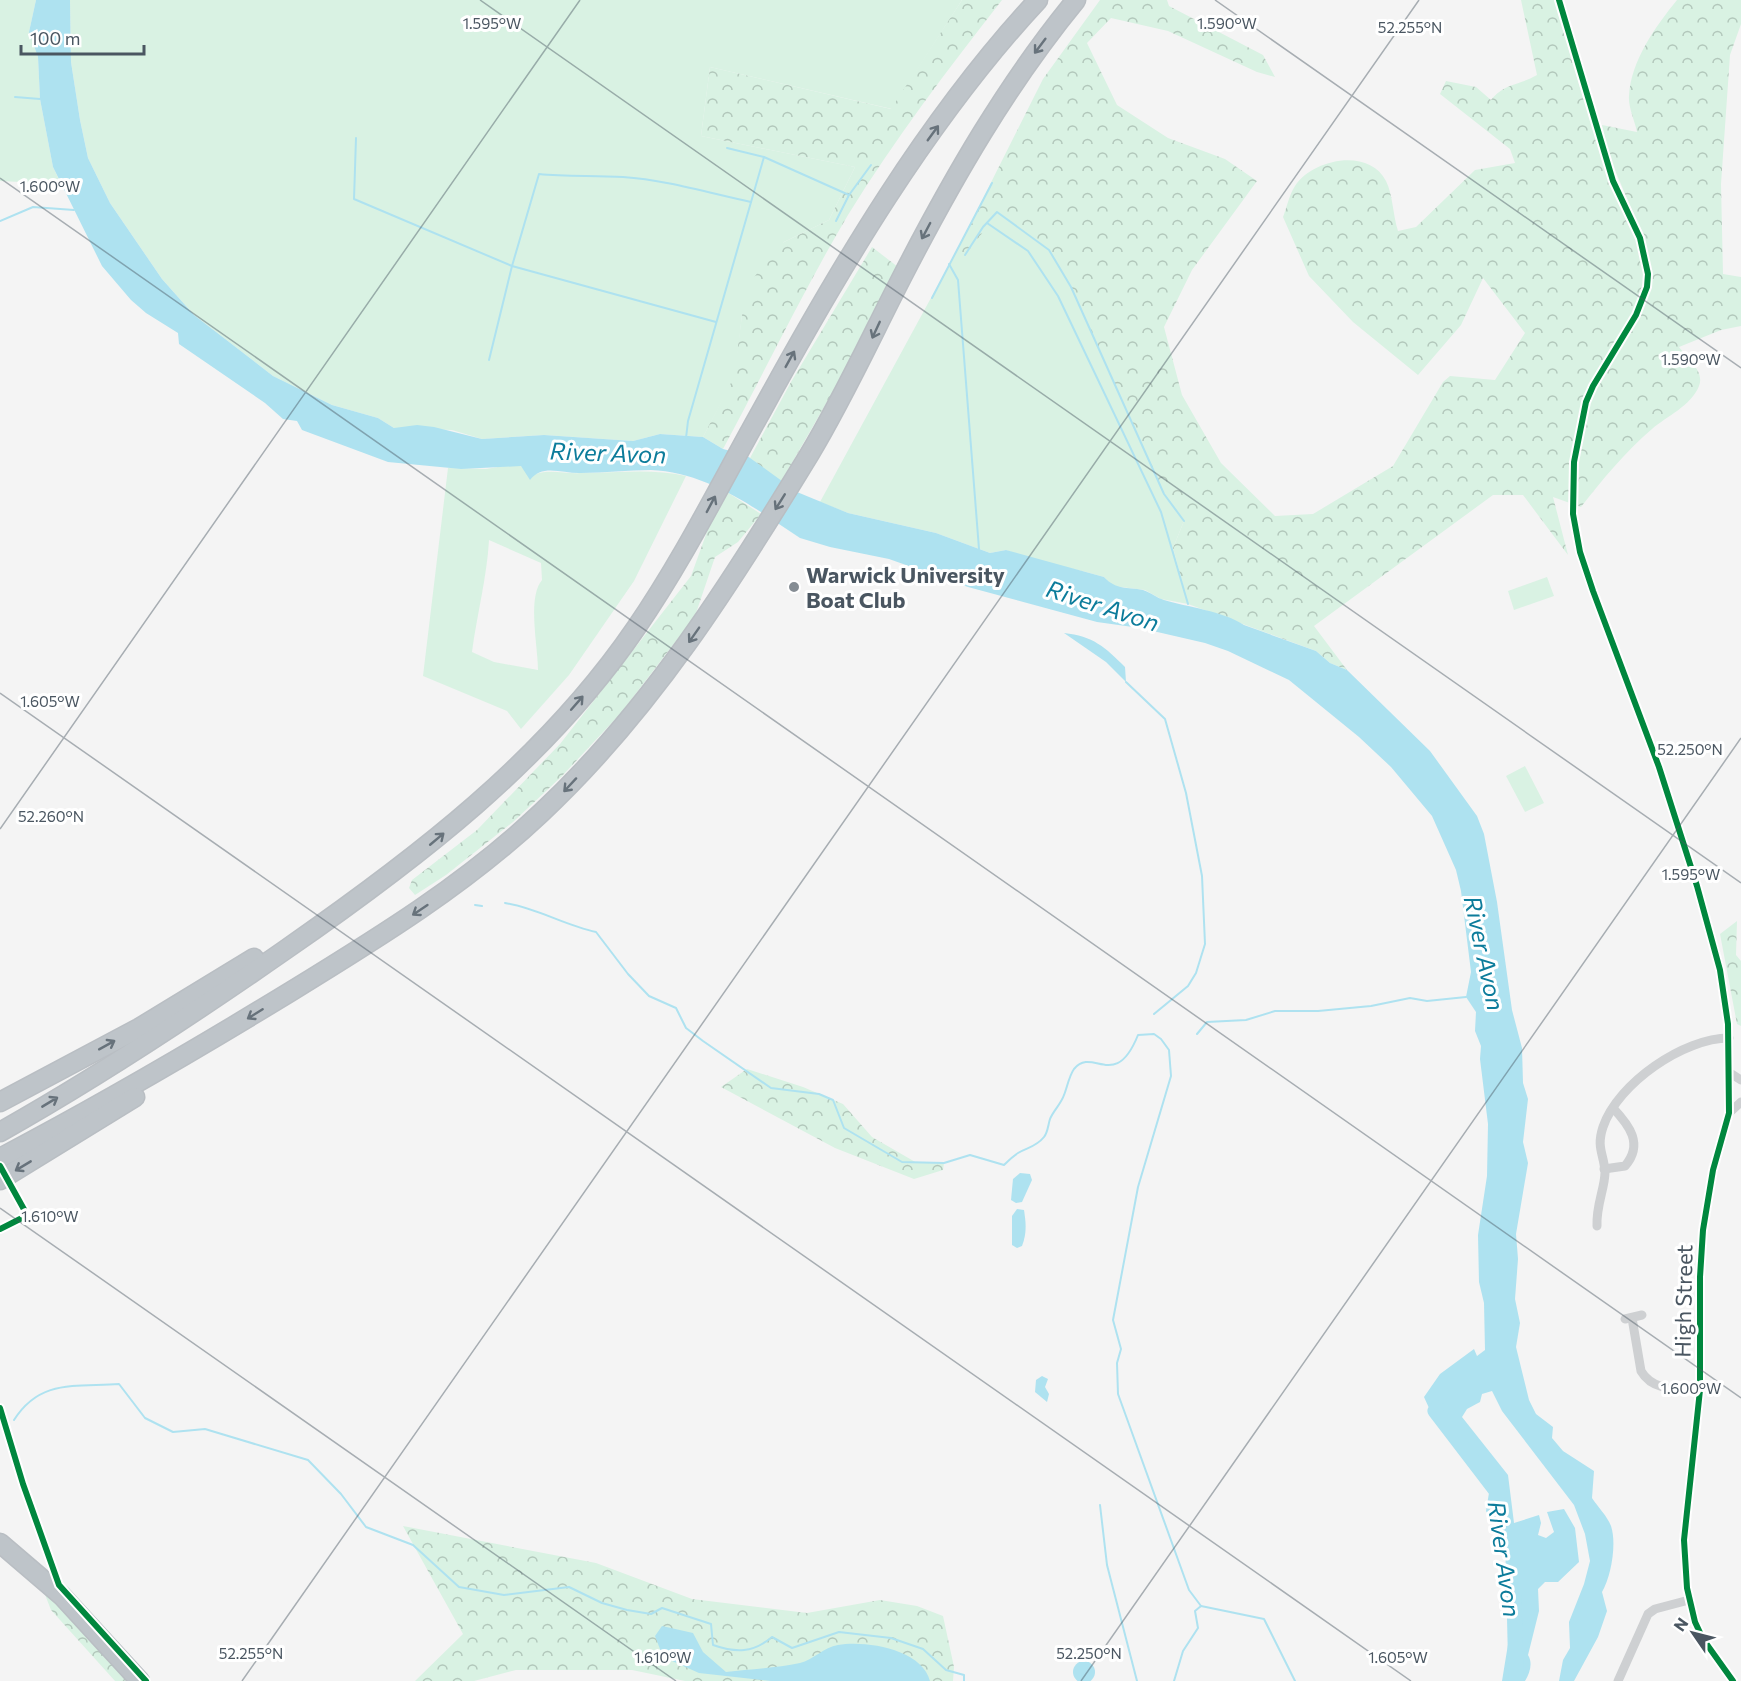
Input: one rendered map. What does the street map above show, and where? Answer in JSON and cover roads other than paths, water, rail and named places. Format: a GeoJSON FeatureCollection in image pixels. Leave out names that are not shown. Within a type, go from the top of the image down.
{"type":"FeatureCollection","features":[{"type":"Feature","properties":{"kind":"highway"},"geometry":{"type":"LineString","coordinates":[[0,1158],[230,1029],[418,912],[521,832],[562,792],[627,722],[674,663],[727,587],[811,453],[952,184],[1016,80],[1076,0]]}},
{"type":"Feature","properties":{"kind":"highway"},"geometry":{"type":"LineString","coordinates":[[1058,22],[1084,0]]}},
{"type":"Feature","properties":{"kind":"highway"},"geometry":{"type":"LineString","coordinates":[[0,1132],[204,1007],[348,906],[433,843],[500,783],[555,729],[635,630],[683,555],[849,255],[899,181],[990,56],[1034,4]]}},
{"type":"Feature","properties":{"kind":"highway"},"geometry":{"type":"LineString","coordinates":[[0,1102],[139,1028],[316,917],[348,906]]}},
{"type":"Feature","properties":{"kind":"highway"},"geometry":{"type":"LineString","coordinates":[[0,1180],[184,1065],[230,1029]]}},
{"type":"Feature","properties":{"kind":"highway"},"geometry":{"type":"LineString","coordinates":[[0,1543],[62,1596],[140,1681]]}},
{"type":"Feature","properties":{"kind":"street","name":"High Street"},"geometry":{"type":"LineString","coordinates":[[1559,0],[1614,181],[1644,249],[1648,274],[1647,287],[1636,315],[1593,386],[1586,402],[1574,462],[1573,514],[1580,552],[1659,767],[1697,886],[1720,970],[1729,1038],[1729,1113],[1713,1170],[1703,1230],[1700,1277],[1700,1390],[1685,1527],[1685,1563],[1689,1600],[1699,1631],[1733,1681]]}},
{"type":"Feature","properties":{"kind":"street"},"geometry":{"type":"LineString","coordinates":[[1597,1226],[1597,1207],[1604,1169],[1599,1151],[1601,1137],[1613,1108],[1641,1078],[1674,1055],[1700,1042],[1729,1038]]}},
{"type":"Feature","properties":{"kind":"street"},"geometry":{"type":"LineString","coordinates":[[1730,1073],[1741,1080]]}},
{"type":"Feature","properties":{"kind":"street"},"geometry":{"type":"LineString","coordinates":[[1729,1113],[1741,1102]]}},
{"type":"Feature","properties":{"kind":"street"},"geometry":{"type":"LineString","coordinates":[[1604,1169],[1625,1166],[1634,1146],[1632,1130],[1613,1108]]}},
{"type":"Feature","properties":{"kind":"street"},"geometry":{"type":"LineString","coordinates":[[1633,1317],[1641,1371],[1645,1377],[1656,1385],[1700,1390]]}},
{"type":"Feature","properties":{"kind":"street"},"geometry":{"type":"LineString","coordinates":[[1618,1681],[1648,1614],[1655,1609],[1689,1600]]}},
{"type":"Feature","properties":{"kind":"water"},"geometry":{"type":"Polygon","coordinates":[[[36,0],[70,0],[71,62],[80,120],[88,158],[110,203],[162,279],[194,315],[273,376],[332,405],[378,418],[394,428],[417,425],[434,427],[482,439],[544,435],[633,441],[660,434],[703,437],[723,449],[746,455],[797,492],[848,513],[936,533],[990,553],[1006,550],[1104,577],[1117,586],[1143,590],[1164,600],[1216,613],[1316,651],[1330,663],[1347,670],[1430,751],[1477,816],[1484,834],[1497,902],[1512,1010],[1522,1048],[1523,1083],[1528,1099],[1523,1142],[1528,1163],[1516,1234],[1518,1259],[1515,1299],[1520,1323],[1516,1347],[1529,1400],[1536,1414],[1553,1427],[1552,1438],[1563,1451],[1594,1471],[1592,1498],[1607,1519],[1613,1533],[1612,1560],[1602,1592],[1607,1611],[1598,1637],[1574,1681],[1559,1681],[1563,1660],[1570,1648],[1569,1622],[1584,1584],[1590,1561],[1585,1534],[1574,1505],[1502,1411],[1492,1391],[1482,1394],[1480,1402],[1467,1409],[1462,1417],[1508,1475],[1514,1523],[1539,1515],[1541,1523],[1538,1535],[1546,1538],[1554,1532],[1547,1512],[1564,1509],[1575,1528],[1579,1562],[1558,1582],[1545,1582],[1538,1589],[1539,1611],[1528,1655],[1531,1665],[1528,1675],[1525,1681],[1502,1681],[1510,1632],[1516,1620],[1507,1601],[1505,1545],[1486,1511],[1490,1487],[1484,1471],[1461,1446],[1453,1426],[1434,1419],[1424,1397],[1440,1374],[1474,1349],[1477,1356],[1485,1350],[1484,1303],[1479,1282],[1478,1235],[1487,1176],[1488,1124],[1480,1059],[1481,1046],[1475,1031],[1476,1012],[1466,997],[1471,972],[1461,891],[1456,870],[1432,816],[1391,767],[1359,737],[1289,680],[1228,651],[1205,643],[1140,628],[1097,622],[968,587],[889,559],[830,547],[800,538],[748,504],[711,484],[692,477],[651,470],[574,473],[554,470],[541,472],[530,480],[521,466],[461,469],[388,462],[302,430],[297,421],[283,419],[265,403],[179,344],[178,333],[146,313],[131,300],[102,266],[53,167],[40,99],[38,57],[29,32],[36,0]]]}},
{"type":"Feature","properties":{"kind":"water"},"geometry":{"type":"Polygon","coordinates":[[[1064,633],[1083,637],[1105,648],[1125,667],[1126,682],[1106,662],[1064,633]]]}},
{"type":"Feature","properties":{"kind":"water"},"geometry":{"type":"Polygon","coordinates":[[[1020,1173],[1030,1174],[1032,1180],[1022,1202],[1016,1203],[1011,1200],[1013,1179],[1020,1173]]]}},
{"type":"Feature","properties":{"kind":"water"},"geometry":{"type":"Polygon","coordinates":[[[1017,1209],[1024,1210],[1026,1228],[1022,1246],[1017,1248],[1012,1245],[1012,1216],[1017,1209]]]}},
{"type":"Feature","properties":{"kind":"water"},"geometry":{"type":"Polygon","coordinates":[[[1042,1376],[1048,1379],[1045,1387],[1049,1394],[1047,1402],[1035,1392],[1036,1380],[1042,1376]]]}},
{"type":"Feature","properties":{"kind":"water"},"geometry":{"type":"Polygon","coordinates":[[[662,1626],[693,1633],[703,1652],[726,1672],[800,1663],[833,1646],[863,1644],[904,1654],[925,1670],[930,1681],[771,1681],[699,1673],[663,1657],[655,1636],[662,1626]]]}},
{"type":"Feature","properties":{"kind":"water"},"geometry":{"type":"Polygon","coordinates":[[[1084,1661],[1092,1664],[1095,1672],[1092,1680],[1084,1683],[1076,1680],[1073,1672],[1076,1664],[1084,1661]]]}},
{"type":"Feature","properties":{"kind":"waterway"},"geometry":{"type":"LineString","coordinates":[[15,97],[40,99]]}},
{"type":"Feature","properties":{"kind":"waterway"},"geometry":{"type":"LineString","coordinates":[[356,138],[354,199],[512,266],[716,322]]}},
{"type":"Feature","properties":{"kind":"waterway"},"geometry":{"type":"LineString","coordinates":[[727,148],[764,157],[849,195]]}},
{"type":"Feature","properties":{"kind":"waterway"},"geometry":{"type":"LineString","coordinates":[[686,438],[688,421],[764,157]]}},
{"type":"Feature","properties":{"kind":"waterway"},"geometry":{"type":"LineString","coordinates":[[836,221],[849,195],[871,165]]}},
{"type":"Feature","properties":{"kind":"waterway"},"geometry":{"type":"LineString","coordinates":[[489,360],[512,266],[539,174],[639,179],[751,202]]}},
{"type":"Feature","properties":{"kind":"waterway"},"geometry":{"type":"LineString","coordinates":[[932,298],[992,183]]}},
{"type":"Feature","properties":{"kind":"waterway"},"geometry":{"type":"LineString","coordinates":[[0,221],[33,207],[74,210]]}},
{"type":"Feature","properties":{"kind":"waterway"},"geometry":{"type":"LineString","coordinates":[[965,255],[983,227],[997,212],[1049,250],[1071,287],[1164,494],[1184,521]]}},
{"type":"Feature","properties":{"kind":"waterway"},"geometry":{"type":"LineString","coordinates":[[987,223],[1028,251],[1058,296],[1161,512],[1188,604]]}},
{"type":"Feature","properties":{"kind":"waterway"},"geometry":{"type":"LineString","coordinates":[[949,264],[958,280],[979,549]]}},
{"type":"Feature","properties":{"kind":"waterway"},"geometry":{"type":"LineString","coordinates":[[1126,682],[1165,719],[1186,793],[1202,876],[1205,944],[1196,973],[1188,986],[1154,1014]]}},
{"type":"Feature","properties":{"kind":"waterway"},"geometry":{"type":"LineString","coordinates":[[505,903],[596,932],[628,974],[649,996],[676,1008],[686,1028],[703,1041],[771,1088],[819,1094],[833,1100],[844,1128],[902,1162],[944,1163],[970,1155],[1004,1165],[1016,1154],[1035,1145],[1044,1137],[1050,1119],[1063,1098],[1071,1075],[1081,1063],[1113,1065],[1121,1061],[1129,1052],[1138,1035],[1154,1034],[1161,1039],[1169,1050],[1171,1076],[1138,1187],[1113,1320],[1121,1349],[1117,1363],[1118,1394],[1189,1590],[1201,1606],[1264,1619],[1295,1681]]}},
{"type":"Feature","properties":{"kind":"waterway"},"geometry":{"type":"LineString","coordinates":[[475,905],[482,906]]}},
{"type":"Feature","properties":{"kind":"waterway"},"geometry":{"type":"LineString","coordinates":[[1197,1034],[1207,1022],[1246,1020],[1275,1011],[1318,1011],[1371,1006],[1410,998],[1427,1001],[1466,997]]}},
{"type":"Feature","properties":{"kind":"waterway"},"geometry":{"type":"LineString","coordinates":[[14,1420],[24,1407],[47,1391],[73,1386],[119,1384],[145,1418],[173,1432],[205,1429],[308,1460],[341,1494],[366,1527],[413,1545],[459,1587],[504,1595],[569,1587],[602,1603],[627,1610],[651,1614],[662,1608],[711,1624],[713,1645],[737,1650],[751,1649],[772,1637],[792,1648],[839,1632],[891,1638],[923,1649],[946,1670],[964,1675],[964,1681]]}},
{"type":"Feature","properties":{"kind":"waterway","name":"River Avon"},"geometry":{"type":"LineString","coordinates":[[1437,1408],[1435,1411],[1500,1496]]}},
{"type":"Feature","properties":{"kind":"waterway"},"geometry":{"type":"LineString","coordinates":[[1100,1505],[1107,1565],[1137,1681]]}},
{"type":"Feature","properties":{"kind":"waterway","name":"River Avon"},"geometry":{"type":"LineString","coordinates":[[1514,1597],[1516,1681]]}},
{"type":"Feature","properties":{"kind":"waterway"},"geometry":{"type":"LineString","coordinates":[[1174,1681],[1183,1651],[1198,1628],[1195,1611],[1201,1606]]}},
{"type":"Feature","properties":{"kind":"place","name":"Warwick University Boat Club"},"geometry":{"type":"Point","coordinates":[794,587]}}]}
